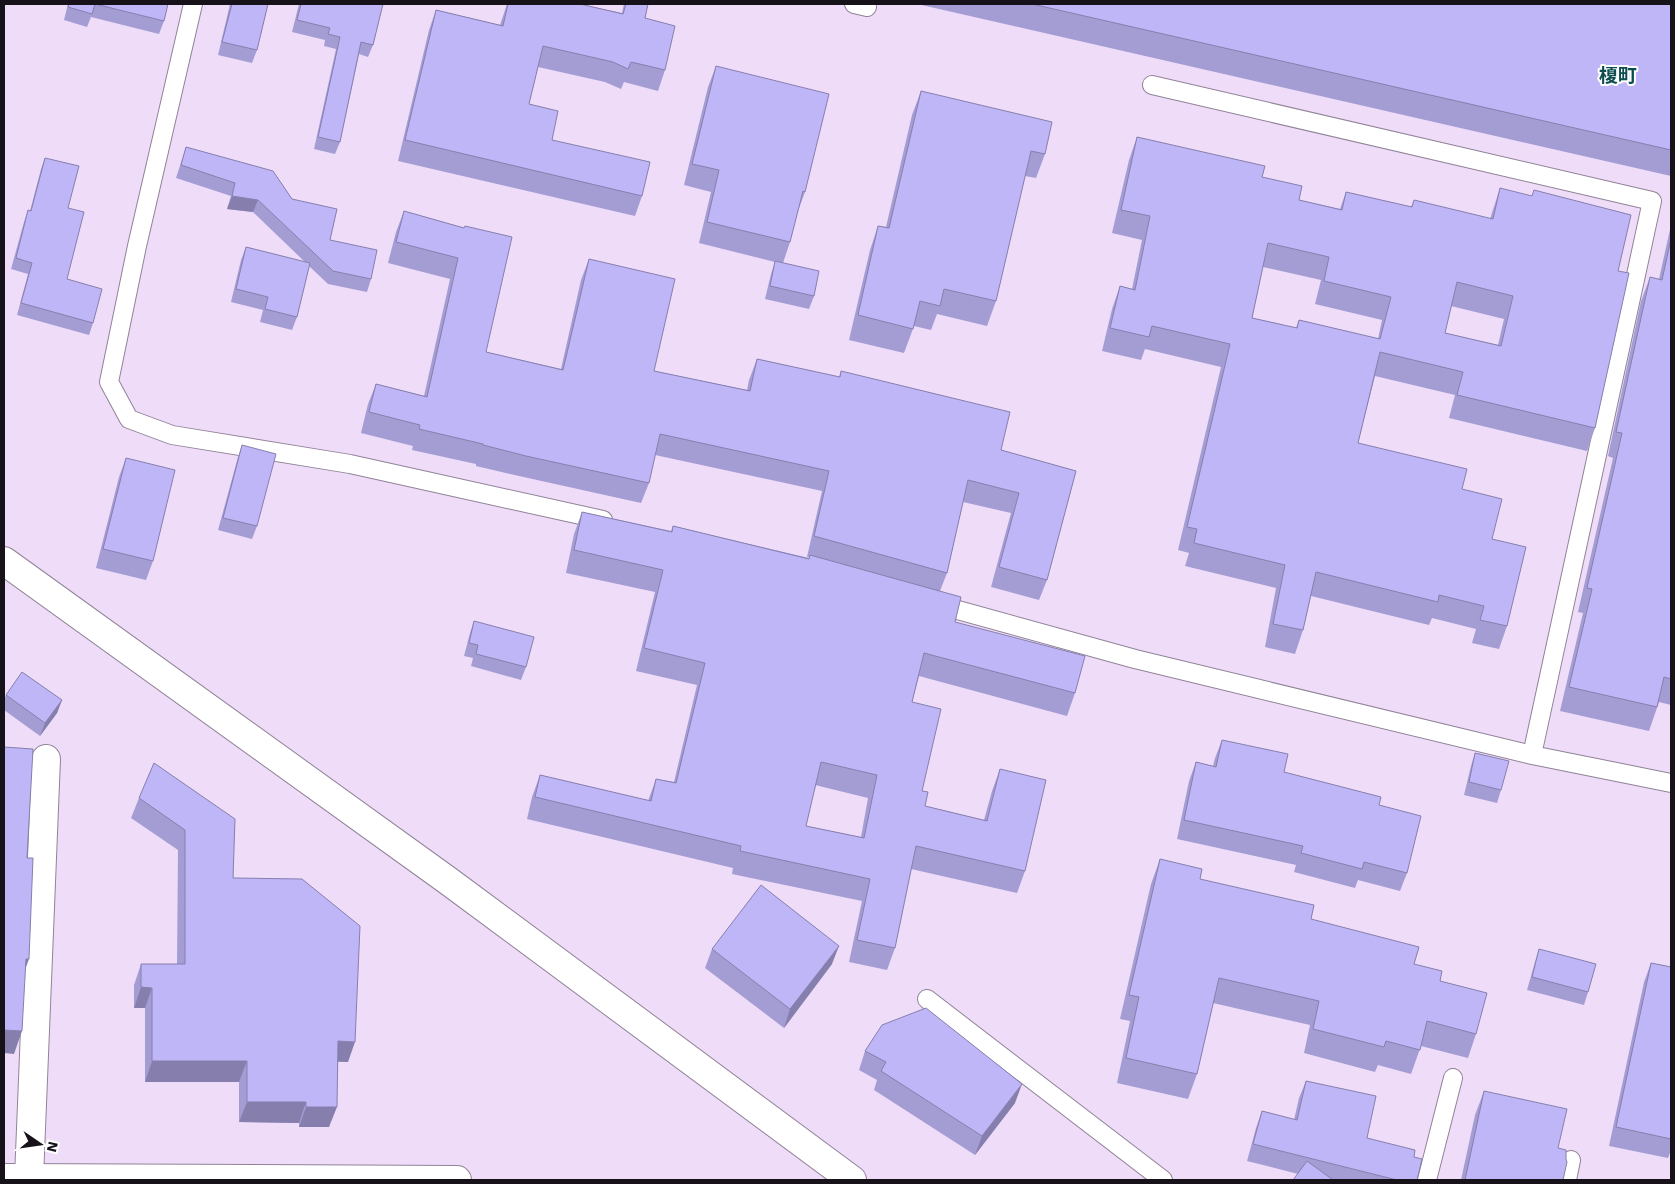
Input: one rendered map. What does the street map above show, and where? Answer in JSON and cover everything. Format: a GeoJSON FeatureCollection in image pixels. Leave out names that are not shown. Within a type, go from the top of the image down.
{"type":"FeatureCollection","features":[{"type":"Feature","properties":{"kind":"street"},"geometry":{"type":"LineString","coordinates":[[4,561],[447,880],[852,1180]]}},
{"type":"Feature","properties":{"kind":"street"},"geometry":{"type":"LineString","coordinates":[[46,759],[16,1178],[457,1180]]}},
{"type":"Feature","properties":{"kind":"lane"},"geometry":{"type":"LineString","coordinates":[[193,4],[137,246],[109,382],[129,419],[172,435],[350,464],[623,524]]}},
{"type":"Feature","properties":{"kind":"lane"},"geometry":{"type":"LineString","coordinates":[[1152,85],[1652,201],[1532,755]]}},
{"type":"Feature","properties":{"kind":"lane"},"geometry":{"type":"LineString","coordinates":[[924,600],[1135,659],[1532,755],[1671,783]]}},
{"type":"Feature","properties":{"kind":"lane"},"geometry":{"type":"LineString","coordinates":[[927,999],[1163,1180]]}},
{"type":"Feature","properties":{"kind":"lane"},"geometry":{"type":"LineString","coordinates":[[1428,1180],[1453,1078]]}},
{"type":"Feature","properties":{"kind":"lane"},"geometry":{"type":"LineString","coordinates":[[1567,1180],[1571,1160]]}},
{"type":"Feature","properties":{"kind":"shaded area"},"geometry":{"type":"Polygon","coordinates":[[[4,4],[1671,4],[1671,1180],[4,1180],[4,4]]]}},
{"type":"Feature","properties":{"kind":"building"},"geometry":{"type":"Polygon","coordinates":[[[69,4],[95,4],[92,14],[68,7],[69,4]]]}},
{"type":"Feature","properties":{"kind":"building"},"geometry":{"type":"Polygon","coordinates":[[[95,4],[168,4],[164,21],[95,4]]]}},
{"type":"Feature","properties":{"kind":"building"},"geometry":{"type":"Polygon","coordinates":[[[232,4],[268,4],[257,50],[222,42],[232,4]]]}},
{"type":"Feature","properties":{"kind":"building"},"geometry":{"type":"Polygon","coordinates":[[[301,4],[383,4],[373,45],[361,42],[340,142],[318,137],[340,37],[328,34],[330,28],[297,20],[301,4]]]}},
{"type":"Feature","properties":{"kind":"building"},"geometry":{"type":"Polygon","coordinates":[[[508,4],[580,4],[623,14],[626,4],[648,4],[645,18],[675,26],[665,70],[631,62],[628,69],[613,62],[543,46],[529,104],[558,111],[552,140],[650,162],[642,196],[405,140],[436,10],[503,26],[508,4]]]}},
{"type":"Feature","properties":{"kind":"building"},"geometry":{"type":"Polygon","coordinates":[[[1032,4],[1671,4],[1671,150],[1032,4]]]}},
{"type":"Feature","properties":{"kind":"building"},"geometry":{"type":"Polygon","coordinates":[[[716,66],[829,94],[805,192],[803,191],[790,242],[707,222],[719,170],[692,164],[716,66]]]}},
{"type":"Feature","properties":{"kind":"building"},"geometry":{"type":"Polygon","coordinates":[[[921,91],[1052,122],[1045,154],[1031,151],[996,301],[944,289],[940,306],[920,301],[913,329],[858,315],[878,226],[889,228],[921,91]]]}},
{"type":"Feature","properties":{"kind":"building"},"geometry":{"type":"Polygon","coordinates":[[[1137,137],[1265,166],[1262,177],[1302,186],[1299,200],[1342,210],[1346,192],[1412,207],[1414,200],[1493,219],[1500,188],[1532,196],[1534,190],[1631,215],[1618,271],[1629,273],[1595,428],[1457,395],[1463,372],[1380,352],[1358,443],[1467,469],[1462,489],[1502,499],[1492,539],[1526,547],[1507,626],[1480,620],[1484,606],[1439,595],[1438,602],[1316,572],[1303,630],[1273,624],[1285,565],[1194,543],[1197,529],[1187,527],[1230,344],[1152,326],[1149,337],[1110,328],[1120,286],[1135,290],[1150,216],[1121,210],[1137,137]],[[1268,243],[1252,318],[1297,328],[1299,320],[1380,339],[1391,297],[1324,281],[1329,257],[1268,243]],[[1457,282],[1445,333],[1501,346],[1513,296],[1457,282]]]}},
{"type":"Feature","properties":{"kind":"building"},"geometry":{"type":"Polygon","coordinates":[[[186,147],[273,171],[292,199],[337,209],[330,240],[377,250],[371,279],[333,271],[258,200],[232,196],[235,183],[181,165],[186,147]]]}},
{"type":"Feature","properties":{"kind":"building"},"geometry":{"type":"Polygon","coordinates":[[[45,158],[79,166],[68,208],[84,212],[67,279],[102,289],[93,323],[21,303],[32,263],[16,258],[28,210],[31,211],[45,158]]]}},
{"type":"Feature","properties":{"kind":"building"},"geometry":{"type":"Polygon","coordinates":[[[404,211],[464,228],[465,226],[512,237],[486,352],[563,370],[589,259],[675,279],[654,371],[750,391],[757,359],[840,377],[841,371],[1010,412],[1001,450],[1076,471],[1047,580],[999,567],[1019,493],[968,480],[947,573],[814,536],[829,471],[660,434],[649,483],[526,456],[419,429],[420,425],[369,412],[376,384],[427,397],[458,258],[396,242],[404,211]]]}},
{"type":"Feature","properties":{"kind":"building"},"geometry":{"type":"Polygon","coordinates":[[[1671,239],[1671,679],[1664,677],[1657,707],[1569,687],[1592,589],[1587,588],[1622,433],[1616,432],[1650,277],[1662,280],[1671,239]]]}},
{"type":"Feature","properties":{"kind":"building"},"geometry":{"type":"Polygon","coordinates":[[[246,247],[310,263],[297,317],[265,309],[268,297],[236,289],[246,247]]]}},
{"type":"Feature","properties":{"kind":"building"},"geometry":{"type":"Polygon","coordinates":[[[775,261],[819,271],[814,296],[770,286],[775,261]]]}},
{"type":"Feature","properties":{"kind":"building"},"geometry":{"type":"Polygon","coordinates":[[[242,445],[276,454],[257,526],[223,518],[242,445]]]}},
{"type":"Feature","properties":{"kind":"building"},"geometry":{"type":"Polygon","coordinates":[[[126,458],[175,470],[153,561],[103,549],[126,458]]]}},
{"type":"Feature","properties":{"kind":"building"},"geometry":{"type":"Polygon","coordinates":[[[582,512],[672,532],[673,526],[809,559],[810,555],[961,597],[955,622],[1085,656],[1075,693],[924,653],[912,702],[941,709],[922,791],[928,792],[925,806],[987,821],[1000,769],[1046,780],[1025,871],[916,846],[895,948],[857,940],[870,879],[740,851],[741,846],[535,797],[540,775],[651,801],[656,779],[676,783],[705,663],[644,648],[663,570],[574,550],[582,512]],[[821,762],[806,826],[864,838],[877,775],[821,762]]]}},
{"type":"Feature","properties":{"kind":"building"},"geometry":{"type":"Polygon","coordinates":[[[474,621],[534,637],[526,667],[476,654],[478,645],[469,643],[474,621]]]}},
{"type":"Feature","properties":{"kind":"building"},"geometry":{"type":"Polygon","coordinates":[[[22,672],[62,700],[45,723],[6,695],[22,672]]]}},
{"type":"Feature","properties":{"kind":"building"},"geometry":{"type":"Polygon","coordinates":[[[1222,740],[1288,754],[1284,772],[1381,797],[1379,805],[1421,816],[1407,873],[1364,862],[1362,869],[1301,853],[1303,846],[1184,820],[1196,762],[1216,767],[1222,740]]]}},
{"type":"Feature","properties":{"kind":"building"},"geometry":{"type":"Polygon","coordinates":[[[4,747],[33,749],[27,858],[33,858],[29,959],[26,959],[22,1031],[4,1030],[4,747]]]}},
{"type":"Feature","properties":{"kind":"building"},"geometry":{"type":"Polygon","coordinates":[[[1475,753],[1509,761],[1501,790],[1469,782],[1475,753]]]}},
{"type":"Feature","properties":{"kind":"building"},"geometry":{"type":"Polygon","coordinates":[[[154,763],[235,819],[233,878],[302,879],[360,926],[355,1042],[338,1041],[337,1107],[306,1107],[306,1102],[247,1102],[247,1061],[152,1061],[152,988],[141,987],[141,964],[185,964],[185,830],[139,798],[154,763]]]}},
{"type":"Feature","properties":{"kind":"building"},"geometry":{"type":"Polygon","coordinates":[[[1160,859],[1202,869],[1200,879],[1314,905],[1311,919],[1419,947],[1414,964],[1442,971],[1440,981],[1487,993],[1476,1034],[1427,1021],[1420,1050],[1386,1041],[1384,1047],[1313,1029],[1319,1001],[1219,978],[1197,1074],[1126,1058],[1139,997],[1129,995],[1160,859]]]}},
{"type":"Feature","properties":{"kind":"building"},"geometry":{"type":"Polygon","coordinates":[[[761,885],[839,946],[790,1009],[712,949],[761,885]]]}},
{"type":"Feature","properties":{"kind":"building"},"geometry":{"type":"Polygon","coordinates":[[[1539,949],[1596,964],[1588,992],[1532,977],[1539,949]]]}},
{"type":"Feature","properties":{"kind":"building"},"geometry":{"type":"Polygon","coordinates":[[[1651,963],[1671,967],[1671,1139],[1616,1127],[1651,963]]]}},
{"type":"Feature","properties":{"kind":"building"},"geometry":{"type":"Polygon","coordinates":[[[926,1008],[1022,1084],[982,1136],[881,1071],[886,1062],[865,1051],[882,1025],[926,1008]]]}},
{"type":"Feature","properties":{"kind":"building"},"geometry":{"type":"Polygon","coordinates":[[[1306,1081],[1376,1096],[1367,1138],[1415,1150],[1414,1157],[1422,1159],[1417,1180],[1397,1180],[1253,1144],[1262,1111],[1297,1120],[1306,1081]]]}},
{"type":"Feature","properties":{"kind":"building"},"geometry":{"type":"Polygon","coordinates":[[[1484,1091],[1567,1109],[1558,1148],[1566,1150],[1567,1162],[1563,1180],[1465,1180],[1484,1091]]]}},
{"type":"Feature","properties":{"kind":"building"},"geometry":{"type":"Polygon","coordinates":[[[1307,1161],[1333,1180],[1293,1180],[1307,1161]]]}},
{"type":"Feature","properties":{"kind":"district","name":"榎町"},"geometry":{"type":"Point","coordinates":[1618,75]}}]}
